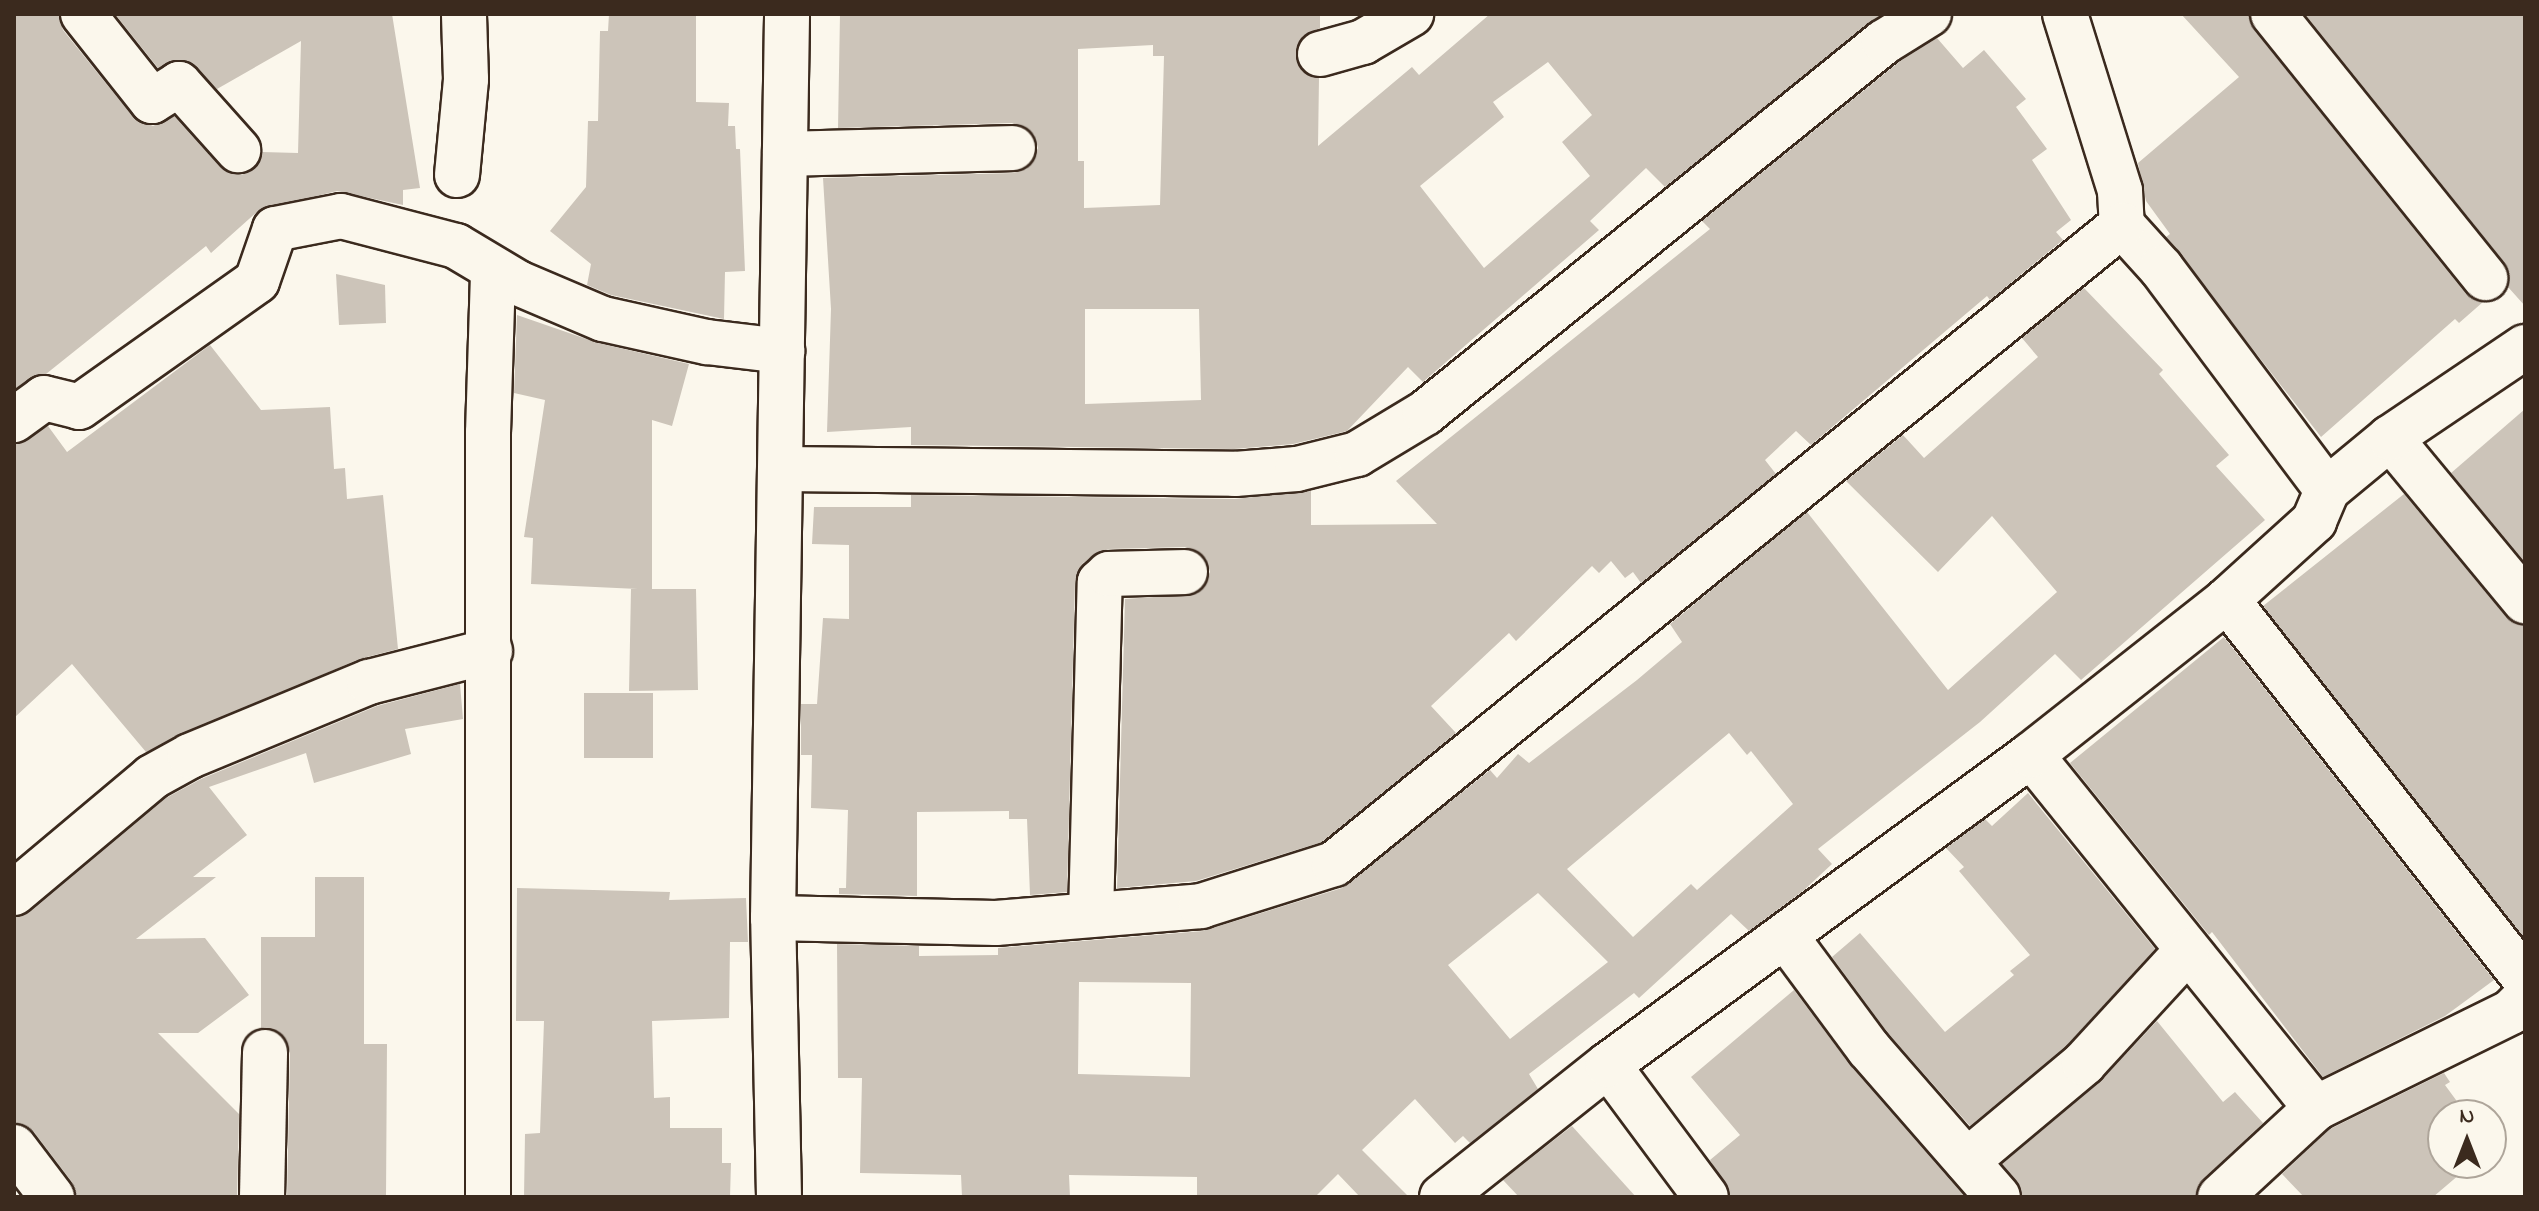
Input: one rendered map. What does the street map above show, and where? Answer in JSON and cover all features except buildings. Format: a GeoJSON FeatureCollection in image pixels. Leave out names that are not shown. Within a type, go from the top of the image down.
{"type":"FeatureCollection","features":[{"type":"Feature","properties":{"kind":"street"},"geometry":{"type":"LineString","coordinates":[[83,14],[152,101],[179,84],[238,150]]}},
{"type":"Feature","properties":{"kind":"street"},"geometry":{"type":"LineString","coordinates":[[457,175],[466,79],[464,14]]}},
{"type":"Feature","properties":{"kind":"street"},"geometry":{"type":"LineString","coordinates":[[779,1197],[773,918],[787,14]]}},
{"type":"Feature","properties":{"kind":"street"},"geometry":{"type":"LineString","coordinates":[[1320,54],[1363,42],[1411,14]]}},
{"type":"Feature","properties":{"kind":"street"},"geometry":{"type":"LineString","coordinates":[[782,469],[1235,474],[1297,469],[1357,454],[1425,413],[1872,51],[1929,14]]}},
{"type":"Feature","properties":{"kind":"street"},"geometry":{"type":"LineString","coordinates":[[2065,14],[2120,191],[2122,225],[2161,268],[2327,490]]}},
{"type":"Feature","properties":{"kind":"street"},"geometry":{"type":"LineString","coordinates":[[2273,14],[2485,278]]}},
{"type":"Feature","properties":{"kind":"street"},"geometry":{"type":"LineString","coordinates":[[785,154],[1013,148]]}},
{"type":"Feature","properties":{"kind":"street"},"geometry":{"type":"LineString","coordinates":[[14,420],[44,398],[79,407],[257,281],[275,229],[341,216],[456,246],[493,270],[603,319],[707,342],[782,351]]}},
{"type":"Feature","properties":{"kind":"street"},"geometry":{"type":"LineString","coordinates":[[773,918],[996,923],[1201,906],[1334,864],[2122,225]]}},
{"type":"Feature","properties":{"kind":"street"},"geometry":{"type":"LineString","coordinates":[[488,1197],[493,270]]}},
{"type":"Feature","properties":{"kind":"street"},"geometry":{"type":"LineString","coordinates":[[1442,1197],[1608,1065],[2031,755],[2227,600],[2314,521],[2327,490],[2390,438],[2525,347]]}},
{"type":"Feature","properties":{"kind":"street"},"geometry":{"type":"LineString","coordinates":[[2390,438],[2525,601]]}},
{"type":"Feature","properties":{"kind":"street"},"geometry":{"type":"LineString","coordinates":[[1091,915],[1100,582],[1109,574],[1185,572]]}},
{"type":"Feature","properties":{"kind":"street"},"geometry":{"type":"LineString","coordinates":[[2227,600],[2525,979]]}},
{"type":"Feature","properties":{"kind":"street"},"geometry":{"type":"LineString","coordinates":[[14,893],[152,777],[190,756],[369,682],[490,651]]}},
{"type":"Feature","properties":{"kind":"street"},"geometry":{"type":"LineString","coordinates":[[2031,755],[2316,1108]]}},
{"type":"Feature","properties":{"kind":"street"},"geometry":{"type":"LineString","coordinates":[[1786,937],[1869,1049],[1998,1197]]}},
{"type":"Feature","properties":{"kind":"street"},"geometry":{"type":"LineString","coordinates":[[1967,1161],[2084,1063],[2187,951]]}},
{"type":"Feature","properties":{"kind":"street"},"geometry":{"type":"LineString","coordinates":[[2220,1197],[2316,1108],[2511,1012],[2525,998]]}},
{"type":"Feature","properties":{"kind":"street"},"geometry":{"type":"LineString","coordinates":[[262,1197],[265,1052]]}},
{"type":"Feature","properties":{"kind":"street"},"geometry":{"type":"LineString","coordinates":[[1608,1065],[1706,1197]]}},
{"type":"Feature","properties":{"kind":"street"},"geometry":{"type":"LineString","coordinates":[[14,1147],[52,1197]]}}]}
